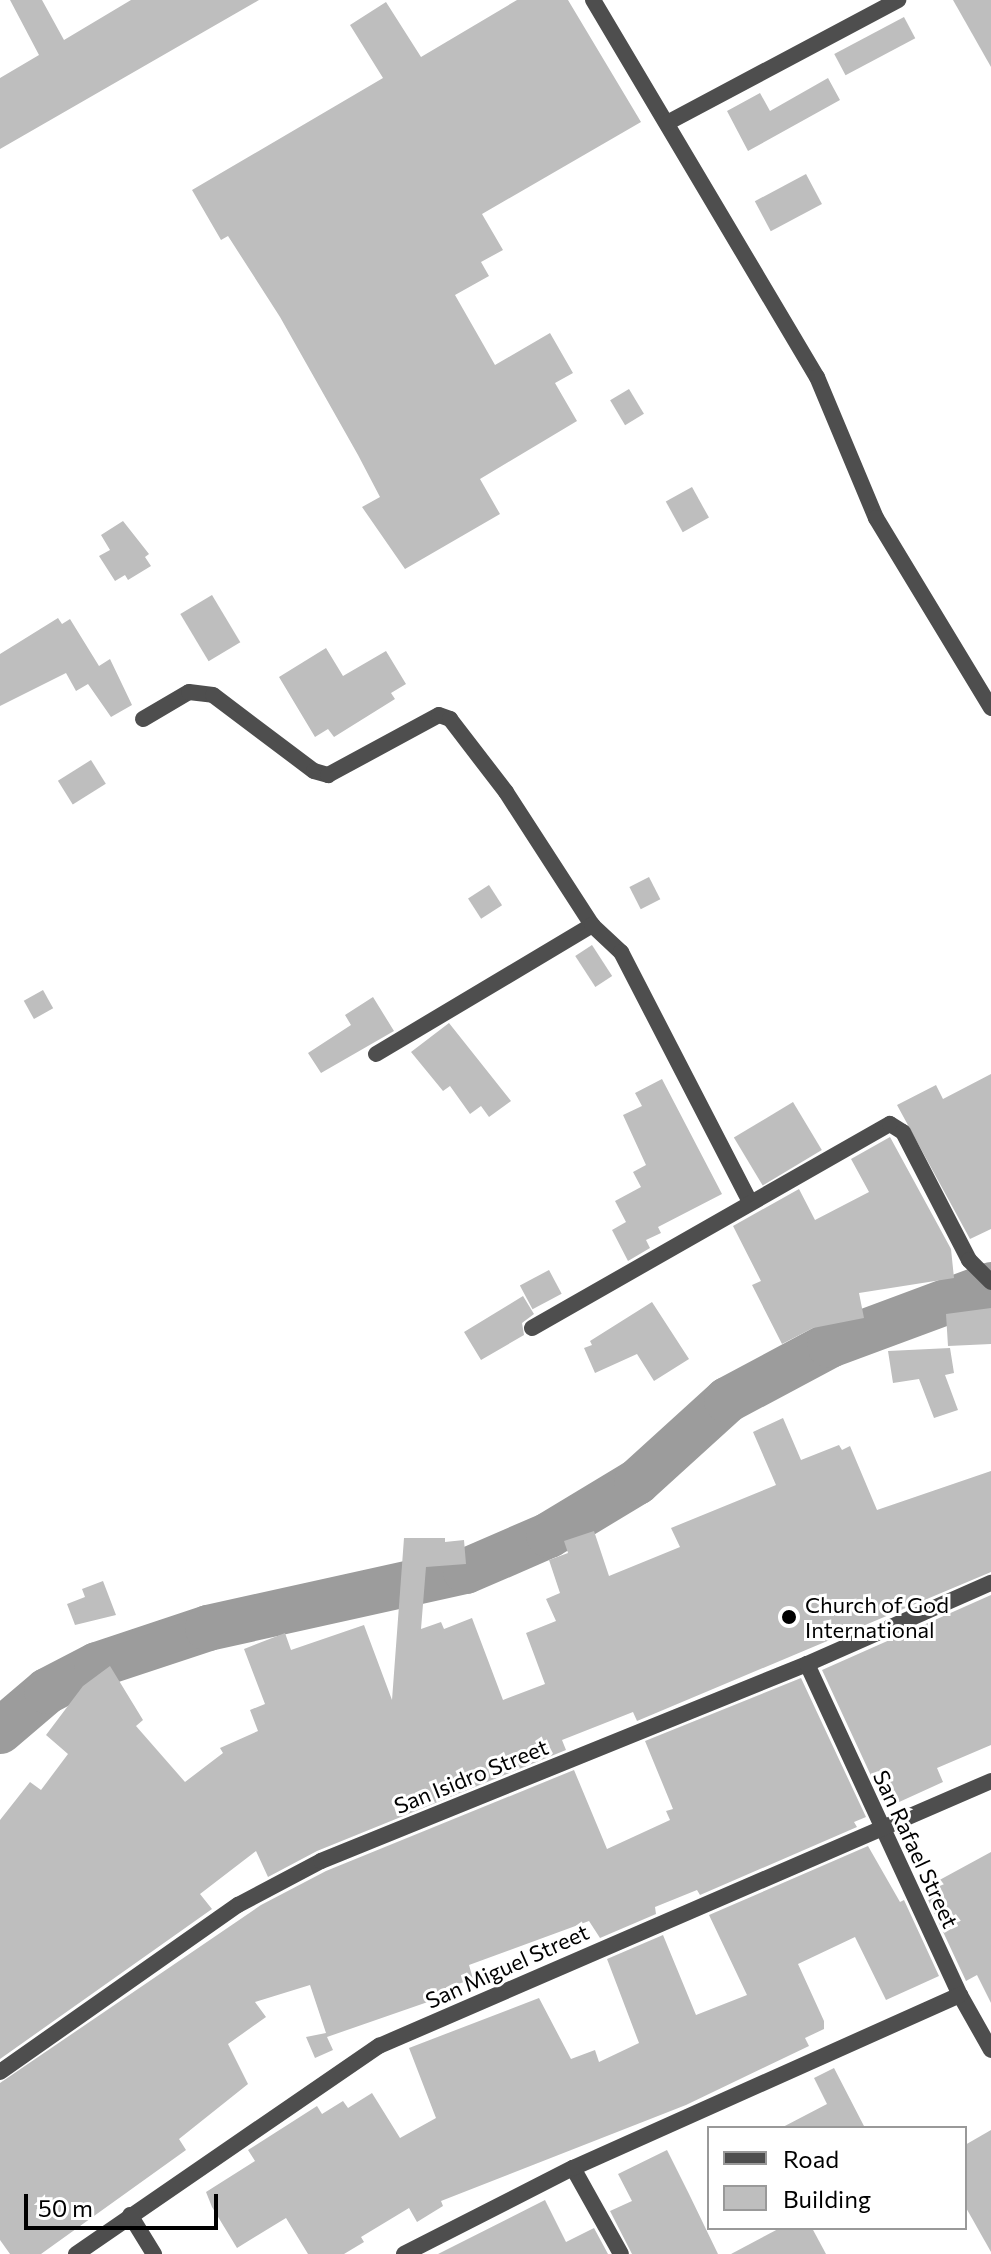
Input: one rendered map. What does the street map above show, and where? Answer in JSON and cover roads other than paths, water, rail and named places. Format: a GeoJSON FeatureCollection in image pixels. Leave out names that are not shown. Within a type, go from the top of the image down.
{"type":"FeatureCollection","features":[{"type":"Feature","properties":{"kind":"street"},"geometry":{"type":"LineString","coordinates":[[593,0],[817,377],[876,518],[991,708]]}},
{"type":"Feature","properties":{"kind":"street"},"geometry":{"type":"LineString","coordinates":[[667,123],[898,0]]}},
{"type":"Feature","properties":{"kind":"street"},"geometry":{"type":"LineString","coordinates":[[143,719],[189,692],[213,695],[314,771],[328,775],[439,715],[450,719],[506,792],[592,925],[621,952],[750,1202]]}},
{"type":"Feature","properties":{"kind":"street"},"geometry":{"type":"LineString","coordinates":[[376,1054],[592,925]]}},
{"type":"Feature","properties":{"kind":"street"},"geometry":{"type":"LineString","coordinates":[[532,1328],[884,1126],[897,1126],[976,1271],[991,1282]]}},
{"type":"Feature","properties":{"kind":"street","name":"San Isidro Street"},"geometry":{"type":"LineString","coordinates":[[0,2072],[238,1905],[321,1861],[807,1664],[991,1583]]}},
{"type":"Feature","properties":{"kind":"street","name":"San Rafael Street"},"geometry":{"type":"LineString","coordinates":[[807,1664],[960,1995],[991,2050]]}},
{"type":"Feature","properties":{"kind":"street","name":"San Miguel Street"},"geometry":{"type":"LineString","coordinates":[[76,2254],[379,2046],[882,1825],[991,1781]]}},
{"type":"Feature","properties":{"kind":"street"},"geometry":{"type":"LineString","coordinates":[[404,2254],[573,2168],[960,1995]]}},
{"type":"Feature","properties":{"kind":"street"},"geometry":{"type":"LineString","coordinates":[[573,2168],[621,2254]]}},
{"type":"Feature","properties":{"kind":"street"},"geometry":{"type":"LineString","coordinates":[[130,2215],[154,2254]]}},
{"type":"Feature","properties":{"kind":"waterway"},"geometry":{"type":"LineString","coordinates":[[0,1731],[47,1691],[97,1665],[208,1628],[466,1571],[549,1535],[637,1482],[727,1400],[830,1345],[991,1285]]}},
{"type":"Feature","properties":{"kind":"place","name":"Church of God International"},"geometry":{"type":"Point","coordinates":[789,1617]}}]}
